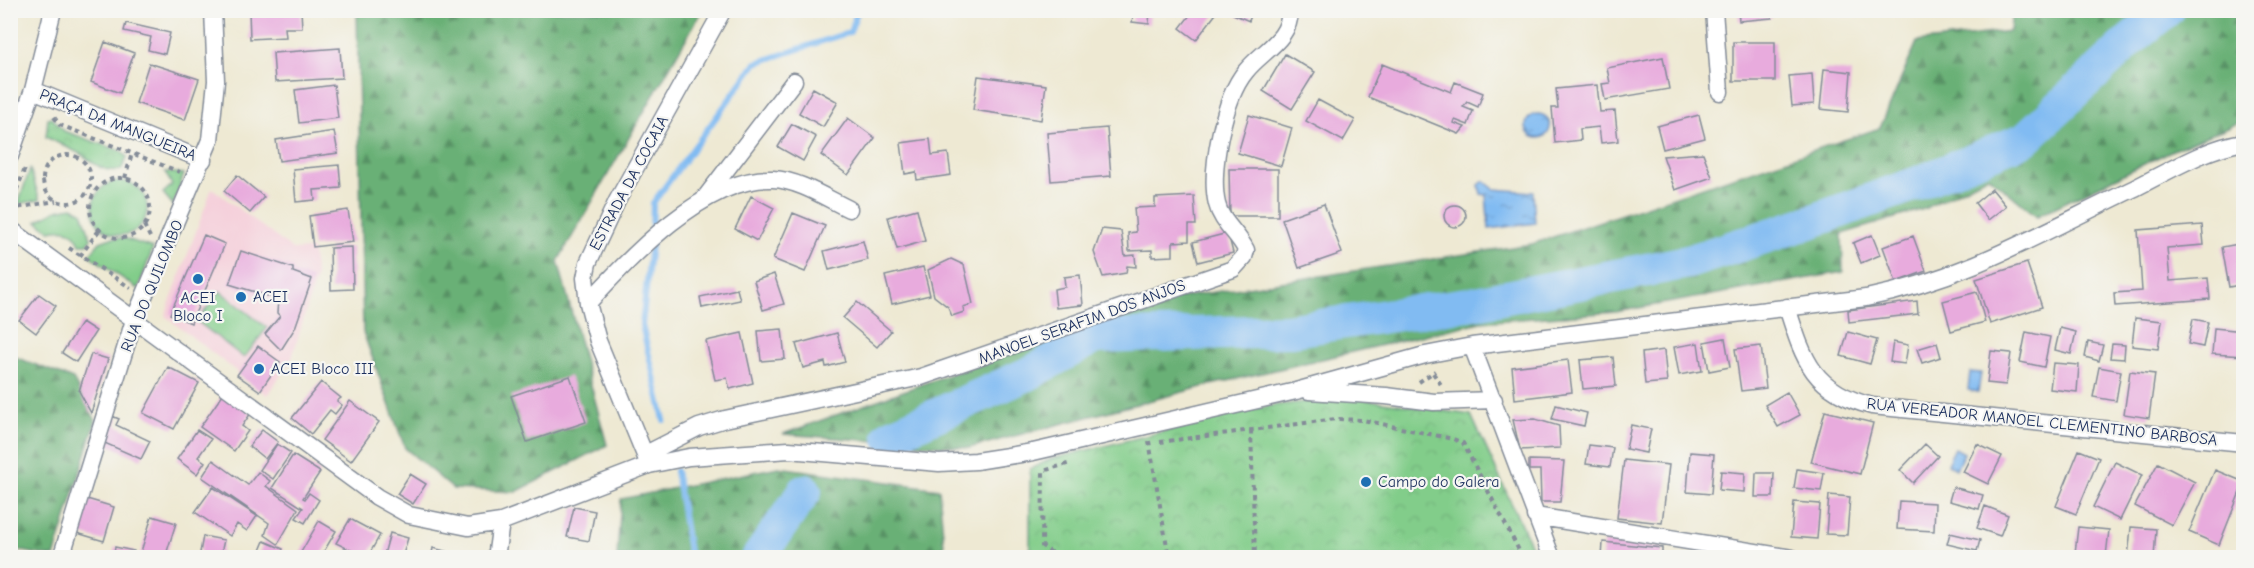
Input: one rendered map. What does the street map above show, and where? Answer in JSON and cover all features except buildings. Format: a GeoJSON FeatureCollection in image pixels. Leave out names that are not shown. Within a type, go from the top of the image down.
{"type":"FeatureCollection","features":[{"type":"Feature","properties":{"kind":"street"},"geometry":{"type":"LineString","coordinates":[[10,156],[33,90],[53,10]]}},
{"type":"Feature","properties":{"kind":"street","name":"RUA DO QUILOMBO"},"geometry":{"type":"LineString","coordinates":[[61,558],[134,320],[210,140],[214,113],[213,10]]}},
{"type":"Feature","properties":{"kind":"street","name":"ESTRADA DA COCAIA"},"geometry":{"type":"LineString","coordinates":[[648,460],[598,341],[588,303],[585,278],[597,238],[723,10]]}},
{"type":"Feature","properties":{"kind":"street","name":"MANOEL SERAFIM DOS ANJOS"},"geometry":{"type":"LineString","coordinates":[[648,460],[699,427],[725,418],[921,377],[1233,269],[1244,257],[1246,250],[1242,241],[1223,218],[1216,202],[1215,178],[1222,126],[1244,73],[1264,51],[1285,34],[1290,23],[1290,10]]}},
{"type":"Feature","properties":{"kind":"street"},"geometry":{"type":"LineString","coordinates":[[1714,10],[1720,92]]}},
{"type":"Feature","properties":{"kind":"street"},"geometry":{"type":"LineString","coordinates":[[701,202],[794,81]]}},
{"type":"Feature","properties":{"kind":"street","name":"PRAÇA DA MANGUEIRA"},"geometry":{"type":"LineString","coordinates":[[33,90],[203,160]]}},
{"type":"Feature","properties":{"kind":"street"},"geometry":{"type":"LineString","coordinates":[[16,223],[134,320],[377,497],[409,514],[468,527],[501,522],[648,460],[721,453],[789,450],[939,464],[975,461],[1033,452],[1296,391],[1425,355],[1472,346],[1866,298],[1911,289],[1957,274],[2194,159],[2244,141]]}},
{"type":"Feature","properties":{"kind":"street"},"geometry":{"type":"LineString","coordinates":[[588,303],[652,236],[701,202],[753,180],[774,179],[795,183],[849,209]]}},
{"type":"Feature","properties":{"kind":"street","name":"RUA VEREADOR MANOEL CLEMENTINO BARBOSA"},"geometry":{"type":"LineString","coordinates":[[1787,307],[1797,338],[1812,368],[1827,388],[1847,400],[1872,406],[2244,443]]}},
{"type":"Feature","properties":{"kind":"street"},"geometry":{"type":"LineString","coordinates":[[1472,346],[1552,558]]}},
{"type":"Feature","properties":{"kind":"street"},"geometry":{"type":"LineString","coordinates":[[1296,391],[1386,396],[1434,402],[1494,400]]}},
{"type":"Feature","properties":{"kind":"street"},"geometry":{"type":"LineString","coordinates":[[1535,516],[1791,558]]}},
{"type":"Feature","properties":{"kind":"street"},"geometry":{"type":"LineString","coordinates":[[496,558],[501,522]]}},
{"type":"Feature","properties":{"kind":"path"},"geometry":{"type":"LineString","coordinates":[[47,108],[60,125],[190,176]]}},
{"type":"Feature","properties":{"kind":"path"},"geometry":{"type":"LineString","coordinates":[[125,178],[132,153]]}},
{"type":"Feature","properties":{"kind":"path"},"geometry":{"type":"LineString","coordinates":[[10,208],[56,200],[75,202],[88,189],[91,177],[84,163],[70,156],[63,156],[49,164],[43,178],[47,193],[56,200]]}},
{"type":"Feature","properties":{"kind":"path"},"geometry":{"type":"LineString","coordinates":[[16,223],[10,208],[27,163]]}},
{"type":"Feature","properties":{"kind":"path"},"geometry":{"type":"LineString","coordinates":[[125,178],[143,188],[148,197],[149,216],[138,231],[129,236],[111,236],[100,229],[92,216],[90,207],[94,193],[106,182],[125,178]]}},
{"type":"Feature","properties":{"kind":"path"},"geometry":{"type":"LineString","coordinates":[[88,189],[94,193]]}},
{"type":"Feature","properties":{"kind":"path"},"geometry":{"type":"LineString","coordinates":[[81,256],[100,229]]}},
{"type":"Feature","properties":{"kind":"path"},"geometry":{"type":"LineString","coordinates":[[60,242],[139,293]]}},
{"type":"Feature","properties":{"kind":"path"},"geometry":{"type":"LineString","coordinates":[[1441,368],[1433,373],[1448,390]]}},
{"type":"Feature","properties":{"kind":"path"},"geometry":{"type":"LineString","coordinates":[[1138,444],[1336,419],[1363,420],[1463,443],[1523,558]]}},
{"type":"Feature","properties":{"kind":"path"},"geometry":{"type":"LineString","coordinates":[[1251,430],[1255,558]]}},
{"type":"Feature","properties":{"kind":"path"},"geometry":{"type":"LineString","coordinates":[[1149,441],[1169,558]]}},
{"type":"Feature","properties":{"kind":"path"},"geometry":{"type":"LineString","coordinates":[[1059,558],[1042,546],[1043,471],[1074,462]]}},
{"type":"Feature","properties":{"kind":"shaded area","name":"ACEI"},"geometry":{"type":"Polygon","coordinates":[[[212,188],[293,250],[312,249],[316,277],[291,361],[267,395],[165,316],[212,188]]]}},
{"type":"Feature","properties":{"kind":"green space"},"geometry":{"type":"Polygon","coordinates":[[[357,11],[702,11],[558,261],[607,445],[516,492],[453,489],[405,448],[363,332],[357,11]]]}},
{"type":"Feature","properties":{"kind":"green space"},"geometry":{"type":"Polygon","coordinates":[[[2012,11],[2243,11],[2243,121],[2173,150],[2037,216],[1988,176],[1924,209],[1842,234],[1843,272],[1616,312],[1481,322],[1202,387],[969,448],[783,434],[1155,301],[1532,244],[1880,128],[1917,42],[2010,31],[2012,11]]]}},
{"type":"Feature","properties":{"kind":"green space"},"geometry":{"type":"Polygon","coordinates":[[[48,118],[52,118],[64,131],[121,151],[127,157],[121,170],[115,171],[100,167],[46,137],[48,118]]]}},
{"type":"Feature","properties":{"kind":"green space"},"geometry":{"type":"Polygon","coordinates":[[[30,169],[40,200],[18,204],[30,169]]]}},
{"type":"Feature","properties":{"kind":"green space"},"geometry":{"type":"Polygon","coordinates":[[[165,172],[184,174],[173,205],[163,193],[172,185],[165,172]]]}},
{"type":"Feature","properties":{"kind":"green space"},"geometry":{"type":"Polygon","coordinates":[[[120,181],[130,183],[139,189],[145,198],[147,208],[145,218],[139,227],[130,233],[120,235],[110,233],[101,227],[95,218],[93,208],[95,198],[101,189],[110,183],[120,181]]]}},
{"type":"Feature","properties":{"kind":"green space"},"geometry":{"type":"Polygon","coordinates":[[[72,207],[82,212],[91,238],[88,244],[80,244],[69,231],[61,229],[50,231],[37,221],[57,210],[72,207]]]}},
{"type":"Feature","properties":{"kind":"green space"},"geometry":{"type":"Polygon","coordinates":[[[111,238],[124,238],[153,248],[138,289],[89,255],[100,242],[111,238]]]}},
{"type":"Feature","properties":{"kind":"green space"},"geometry":{"type":"Polygon","coordinates":[[[220,291],[267,328],[244,358],[197,321],[220,291]]]}},
{"type":"Feature","properties":{"kind":"green space"},"geometry":{"type":"Polygon","coordinates":[[[10,355],[73,379],[96,421],[54,557],[11,549],[10,355]]]}},
{"type":"Feature","properties":{"kind":"green space"},"geometry":{"type":"Polygon","coordinates":[[[1350,397],[1471,415],[1536,557],[1033,558],[1030,555],[1030,469],[1051,459],[1268,406],[1350,397]]]}},
{"type":"Feature","properties":{"kind":"green space"},"geometry":{"type":"Polygon","coordinates":[[[778,467],[939,489],[945,557],[617,557],[621,499],[778,467]]]}},
{"type":"Feature","properties":{"kind":"water"},"geometry":{"type":"Polygon","coordinates":[[[1538,114],[1547,117],[1550,126],[1547,135],[1538,138],[1529,135],[1526,126],[1529,117],[1538,114]]]}},
{"type":"Feature","properties":{"kind":"water"},"geometry":{"type":"Polygon","coordinates":[[[1484,181],[1494,189],[1533,192],[1535,223],[1489,229],[1486,195],[1481,194],[1479,185],[1484,181]]]}},
{"type":"Feature","properties":{"kind":"water"},"geometry":{"type":"Polygon","coordinates":[[[1970,372],[1981,373],[1978,392],[1968,390],[1970,372]]]}},
{"type":"Feature","properties":{"kind":"water"},"geometry":{"type":"Polygon","coordinates":[[[1955,448],[1964,453],[1956,469],[1947,464],[1955,448]]]}},
{"type":"Feature","properties":{"kind":"waterway"},"geometry":{"type":"LineString","coordinates":[[652,234],[653,203],[756,63],[850,32],[858,10]]}},
{"type":"Feature","properties":{"kind":"waterway"},"geometry":{"type":"LineString","coordinates":[[890,436],[1030,373],[1095,337],[1286,331],[1481,302],[1688,262],[1810,222],[1918,183],[2025,139],[2132,39],[2167,10]]}},
{"type":"Feature","properties":{"kind":"waterway"},"geometry":{"type":"LineString","coordinates":[[651,244],[642,325],[664,420]]}},
{"type":"Feature","properties":{"kind":"waterway"},"geometry":{"type":"LineString","coordinates":[[676,471],[690,558]]}},
{"type":"Feature","properties":{"kind":"waterway"},"geometry":{"type":"LineString","coordinates":[[758,558],[805,491]]}},
{"type":"Feature","properties":{"kind":"place","name":"ACEI Bloco I"},"geometry":{"type":"Point","coordinates":[198,279]}},
{"type":"Feature","properties":{"kind":"place","name":"ACEI"},"geometry":{"type":"Point","coordinates":[241,297]}},
{"type":"Feature","properties":{"kind":"place","name":"ACEI Bloco III"},"geometry":{"type":"Point","coordinates":[259,369]}},
{"type":"Feature","properties":{"kind":"place","name":"Campo do Galera"},"geometry":{"type":"Point","coordinates":[1366,482]}}]}
